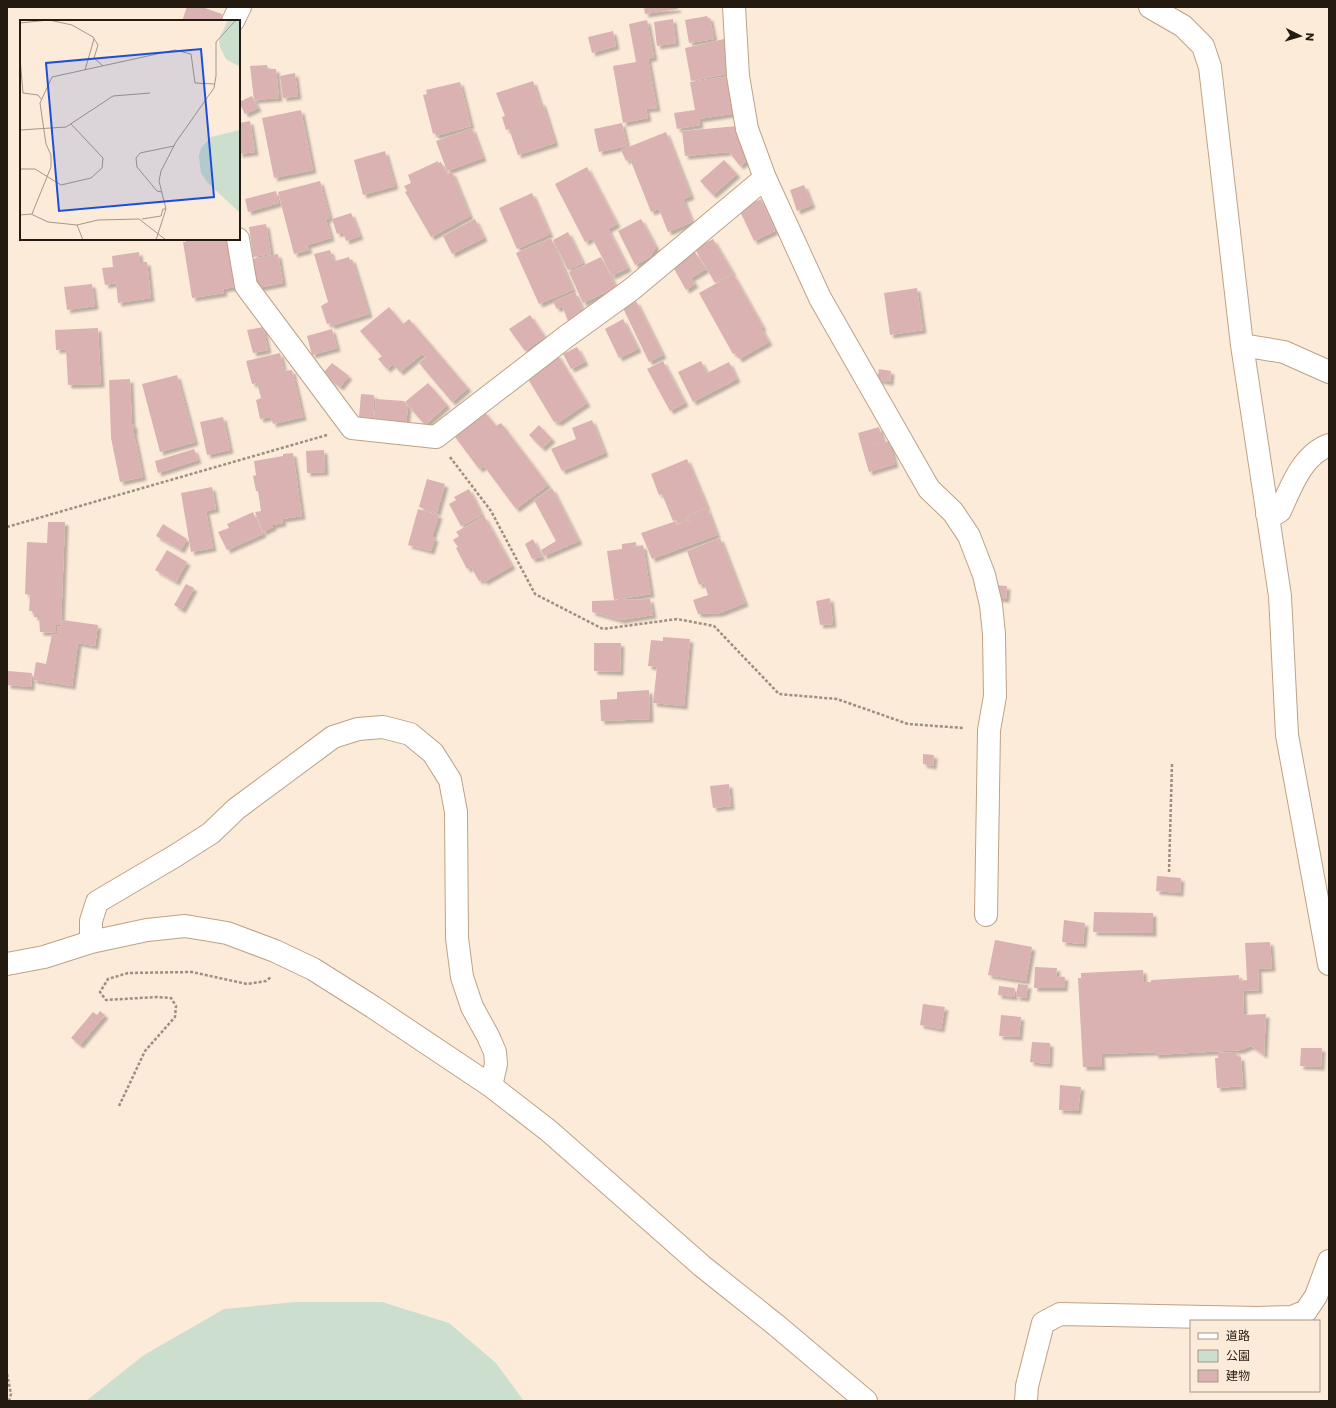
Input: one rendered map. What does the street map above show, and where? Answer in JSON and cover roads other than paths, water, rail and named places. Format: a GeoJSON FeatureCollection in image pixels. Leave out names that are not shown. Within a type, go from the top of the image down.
{"type":"FeatureCollection","features":[{"type":"Feature","properties":{"kind":"street"},"geometry":{"type":"LineString","coordinates":[[234,20],[240,7]]}},
{"type":"Feature","properties":{"kind":"street"},"geometry":{"type":"LineString","coordinates":[[734,7],[738,76],[747,129],[765,178],[820,298],[929,489],[953,512],[969,536],[984,575],[991,605],[994,634],[995,696],[989,730],[986,915]]}},
{"type":"Feature","properties":{"kind":"street"},"geometry":{"type":"LineString","coordinates":[[1150,7],[1183,26],[1203,46],[1210,67],[1242,345],[1280,596],[1287,735],[1329,964]]}},
{"type":"Feature","properties":{"kind":"street"},"geometry":{"type":"LineString","coordinates":[[238,240],[246,286],[352,428],[436,437],[567,336],[632,289],[765,178]]}},
{"type":"Feature","properties":{"kind":"street"},"geometry":{"type":"LineString","coordinates":[[1242,345],[1284,352],[1329,372]]}},
{"type":"Feature","properties":{"kind":"street"},"geometry":{"type":"LineString","coordinates":[[1268,514],[1275,514],[1280,511],[1299,471],[1311,457],[1329,445]]}},
{"type":"Feature","properties":{"kind":"street"},"geometry":{"type":"LineString","coordinates":[[91,942],[91,921],[97,902],[176,856],[210,833],[236,810],[333,737],[358,729],[383,727],[410,734],[433,753],[450,780],[456,812],[457,938],[462,977],[472,1007],[495,1052],[496,1064],[491,1086]]}},
{"type":"Feature","properties":{"kind":"street"},"geometry":{"type":"LineString","coordinates":[[7,964],[44,957],[91,942],[147,930],[185,926],[227,933],[275,951],[312,969],[373,1007],[491,1086],[549,1131],[702,1266],[776,1325],[866,1401]]}},
{"type":"Feature","properties":{"kind":"street"},"geometry":{"type":"LineString","coordinates":[[1026,1401],[1027,1386],[1043,1323],[1060,1314],[1257,1318],[1292,1317],[1306,1311],[1313,1301],[1329,1261]]}}]}
